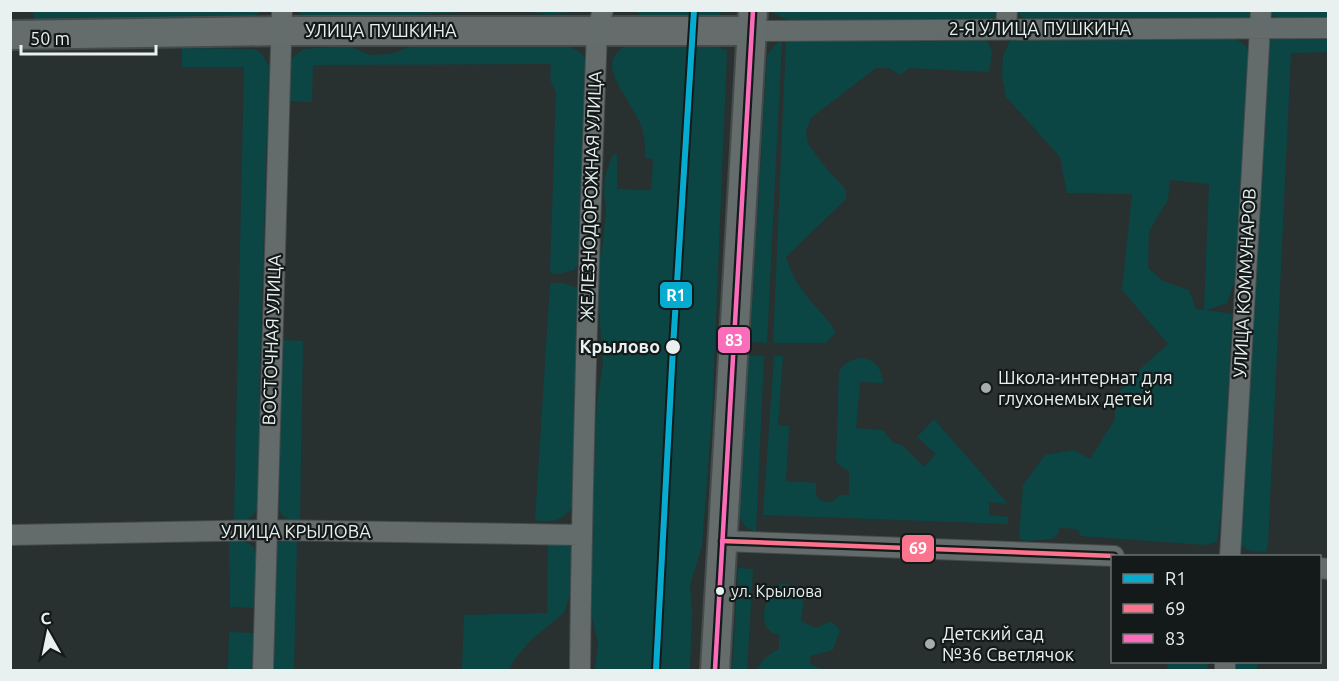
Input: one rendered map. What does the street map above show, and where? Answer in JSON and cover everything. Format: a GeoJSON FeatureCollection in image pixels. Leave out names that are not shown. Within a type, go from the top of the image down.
{"type":"FeatureCollection","features":[{"type":"Feature","properties":{"kind":"main road","name":"УЛИЦА ПУШКИНА"},"geometry":{"type":"LineString","coordinates":[[10,35],[282,21],[753,21]]}},
{"type":"Feature","properties":{"kind":"main road"},"geometry":{"type":"LineString","coordinates":[[715,670],[753,21]]}},
{"type":"Feature","properties":{"kind":"street","name":"ЖЕЛЕЗНОДОРОЖНАЯ УЛИЦА"},"geometry":{"type":"LineString","coordinates":[[580,670],[581,535],[600,20]]}},
{"type":"Feature","properties":{"kind":"street","name":"2-Я УЛИЦА ПУШКИНА"},"geometry":{"type":"LineString","coordinates":[[753,21],[1260,20],[1329,28]]}},
{"type":"Feature","properties":{"kind":"street","name":"УЛИЦА КОММУНАРОВ"},"geometry":{"type":"LineString","coordinates":[[1230,555],[1260,20]]}},
{"type":"Feature","properties":{"kind":"street","name":"ВОСТОЧНАЯ УЛИЦА"},"geometry":{"type":"LineString","coordinates":[[263,670],[282,21]]}},
{"type":"Feature","properties":{"kind":"street","name":"УЛИЦА КРЫЛОВА"},"geometry":{"type":"LineString","coordinates":[[10,535],[267,530],[581,535]]}},
{"type":"Feature","properties":{"kind":"street"},"geometry":{"type":"LineString","coordinates":[[722,541],[1111,556]]}},
{"type":"Feature","properties":{"kind":"shaded area"},"geometry":{"type":"Polygon","coordinates":[[[32,11],[262,11],[252,17],[89,21],[35,19],[32,11]]]}},
{"type":"Feature","properties":{"kind":"shaded area"},"geometry":{"type":"Polygon","coordinates":[[[297,11],[481,11],[315,18],[304,16],[297,11]]]}},
{"type":"Feature","properties":{"kind":"shaded area"},"geometry":{"type":"Polygon","coordinates":[[[525,11],[580,11],[549,15],[525,11]]]}},
{"type":"Feature","properties":{"kind":"shaded area"},"geometry":{"type":"Polygon","coordinates":[[[634,11],[724,11],[717,16],[645,17],[634,11]]]}},
{"type":"Feature","properties":{"kind":"shaded area"},"geometry":{"type":"Polygon","coordinates":[[[770,11],[998,11],[994,18],[988,21],[795,21],[770,11]]]}},
{"type":"Feature","properties":{"kind":"shaded area"},"geometry":{"type":"Polygon","coordinates":[[[1016,11],[1253,11],[1252,16],[1243,19],[1025,21],[1016,11]]]}},
{"type":"Feature","properties":{"kind":"shaded area"},"geometry":{"type":"Polygon","coordinates":[[[1269,11],[1328,11],[1328,18],[1275,17],[1269,11]]]}},
{"type":"Feature","properties":{"kind":"shaded area"},"geometry":{"type":"Polygon","coordinates":[[[1285,36],[1328,37],[1328,52],[1291,53],[1266,552],[1246,549],[1238,539],[1266,44],[1285,36]]]}},
{"type":"Feature","properties":{"kind":"shaded area"},"geometry":{"type":"Polygon","coordinates":[[[986,38],[992,52],[989,72],[909,68],[901,75],[888,68],[876,68],[811,118],[806,131],[808,144],[842,185],[846,191],[846,199],[786,257],[791,271],[810,301],[836,332],[826,343],[773,343],[786,40],[986,38]]]}},
{"type":"Feature","properties":{"kind":"shaded area"},"geometry":{"type":"Polygon","coordinates":[[[1215,38],[1236,39],[1246,46],[1249,63],[1248,113],[1242,152],[1237,274],[1227,303],[1206,310],[1232,314],[1223,501],[1217,542],[1204,545],[1081,536],[1077,529],[1059,528],[1058,534],[1051,539],[1026,541],[1019,538],[1023,485],[1045,455],[1073,450],[1090,459],[1115,419],[1115,397],[1137,372],[1168,344],[1122,290],[1132,194],[1067,193],[1060,157],[1006,97],[1002,76],[1003,56],[1010,40],[1215,38]],[[1170,180],[1168,200],[1149,231],[1148,268],[1163,281],[1189,290],[1196,309],[1204,310],[1209,184],[1170,180]]]}},
{"type":"Feature","properties":{"kind":"shaded area"},"geometry":{"type":"Polygon","coordinates":[[[782,40],[767,343],[750,342],[767,56],[782,40]]]}},
{"type":"Feature","properties":{"kind":"shaded area"},"geometry":{"type":"Polygon","coordinates":[[[639,41],[709,43],[727,51],[712,415],[702,546],[690,585],[692,612],[690,670],[595,670],[598,643],[592,617],[591,543],[597,400],[603,365],[596,266],[602,251],[606,211],[605,176],[612,156],[617,154],[617,189],[651,190],[653,159],[645,158],[641,126],[619,87],[612,65],[615,56],[623,48],[639,41]]]}},
{"type":"Feature","properties":{"kind":"shaded area"},"geometry":{"type":"Polygon","coordinates":[[[557,44],[576,49],[588,63],[578,264],[574,270],[559,274],[550,273],[556,91],[551,81],[551,64],[313,65],[312,102],[287,101],[288,65],[291,59],[303,49],[349,46],[370,55],[391,54],[412,46],[557,44]]]}},
{"type":"Feature","properties":{"kind":"shaded area"},"geometry":{"type":"Polygon","coordinates":[[[182,48],[254,49],[261,53],[269,66],[259,399],[259,506],[252,517],[239,522],[234,522],[244,67],[182,67],[182,48]]]}},
{"type":"Feature","properties":{"kind":"shaded area"},"geometry":{"type":"Polygon","coordinates":[[[550,283],[563,283],[578,288],[582,299],[575,502],[564,516],[548,521],[535,520],[550,283]]]}},
{"type":"Feature","properties":{"kind":"shaded area"},"geometry":{"type":"Polygon","coordinates":[[[281,340],[303,341],[300,520],[287,519],[279,509],[281,340]]]}},
{"type":"Feature","properties":{"kind":"shaded area"},"geometry":{"type":"Polygon","coordinates":[[[745,356],[764,356],[756,532],[746,527],[737,514],[745,356]]]}},
{"type":"Feature","properties":{"kind":"shaded area"},"geometry":{"type":"Polygon","coordinates":[[[774,356],[783,356],[778,425],[789,426],[786,481],[816,483],[816,495],[821,501],[832,502],[840,495],[849,495],[849,471],[836,461],[839,371],[852,360],[866,359],[878,367],[883,383],[860,382],[856,428],[883,430],[893,443],[902,445],[924,467],[936,454],[917,437],[934,419],[1008,504],[989,502],[989,515],[1008,517],[1008,524],[763,515],[774,356]]]}},
{"type":"Feature","properties":{"kind":"shaded area"},"geometry":{"type":"Polygon","coordinates":[[[239,539],[253,546],[257,561],[255,608],[230,607],[229,540],[239,539]]]}},
{"type":"Feature","properties":{"kind":"shaded area"},"geometry":{"type":"Polygon","coordinates":[[[283,540],[297,540],[294,670],[272,670],[274,551],[278,543],[283,540]]]}},
{"type":"Feature","properties":{"kind":"shaded area"},"geometry":{"type":"Polygon","coordinates":[[[548,540],[564,542],[574,550],[574,583],[564,613],[531,640],[514,660],[509,670],[462,670],[464,615],[547,613],[548,540]]]}},
{"type":"Feature","properties":{"kind":"shaded area"},"geometry":{"type":"Polygon","coordinates":[[[738,568],[753,569],[747,670],[732,670],[738,568]]]}},
{"type":"Feature","properties":{"kind":"shaded area"},"geometry":{"type":"Polygon","coordinates":[[[783,583],[796,586],[801,595],[803,603],[801,621],[816,628],[831,621],[840,630],[833,650],[810,656],[811,665],[826,670],[758,670],[763,660],[779,649],[779,635],[771,632],[766,626],[764,610],[771,594],[783,583]]]}},
{"type":"Feature","properties":{"kind":"shaded area"},"geometry":{"type":"Polygon","coordinates":[[[229,632],[254,633],[252,670],[228,670],[229,632]]]}},
{"type":"Feature","properties":{"kind":"shaded area"},"geometry":{"type":"Polygon","coordinates":[[[1168,663],[1208,663],[1207,670],[1167,670],[1168,663]]]}},
{"type":"Feature","properties":{"kind":"shaded area"},"geometry":{"type":"Polygon","coordinates":[[[1232,663],[1258,663],[1257,670],[1231,670],[1232,663]]]}},
{"type":"Feature","properties":{"kind":"transit line","name":"R1"},"geometry":{"type":"LineString","coordinates":[[656,670],[694,10]]}},
{"type":"Feature","properties":{"kind":"transit line","name":"83"},"geometry":{"type":"LineString","coordinates":[[715,670],[753,10]]}},
{"type":"Feature","properties":{"kind":"transit line","name":"69"},"geometry":{"type":"LineString","coordinates":[[722,541],[1111,556]]}},
{"type":"Feature","properties":{"kind":"place","name":"Крылово"},"geometry":{"type":"Point","coordinates":[673,347]}},
{"type":"Feature","properties":{"kind":"place","name":"Школа-интернат для глухонемых детей"},"geometry":{"type":"Point","coordinates":[986,388]}},
{"type":"Feature","properties":{"kind":"place","name":"ул. Крылова"},"geometry":{"type":"Point","coordinates":[720,591]}},
{"type":"Feature","properties":{"kind":"place","name":"Детский сад №36 Светлячок"},"geometry":{"type":"Point","coordinates":[930,644]}}]}
